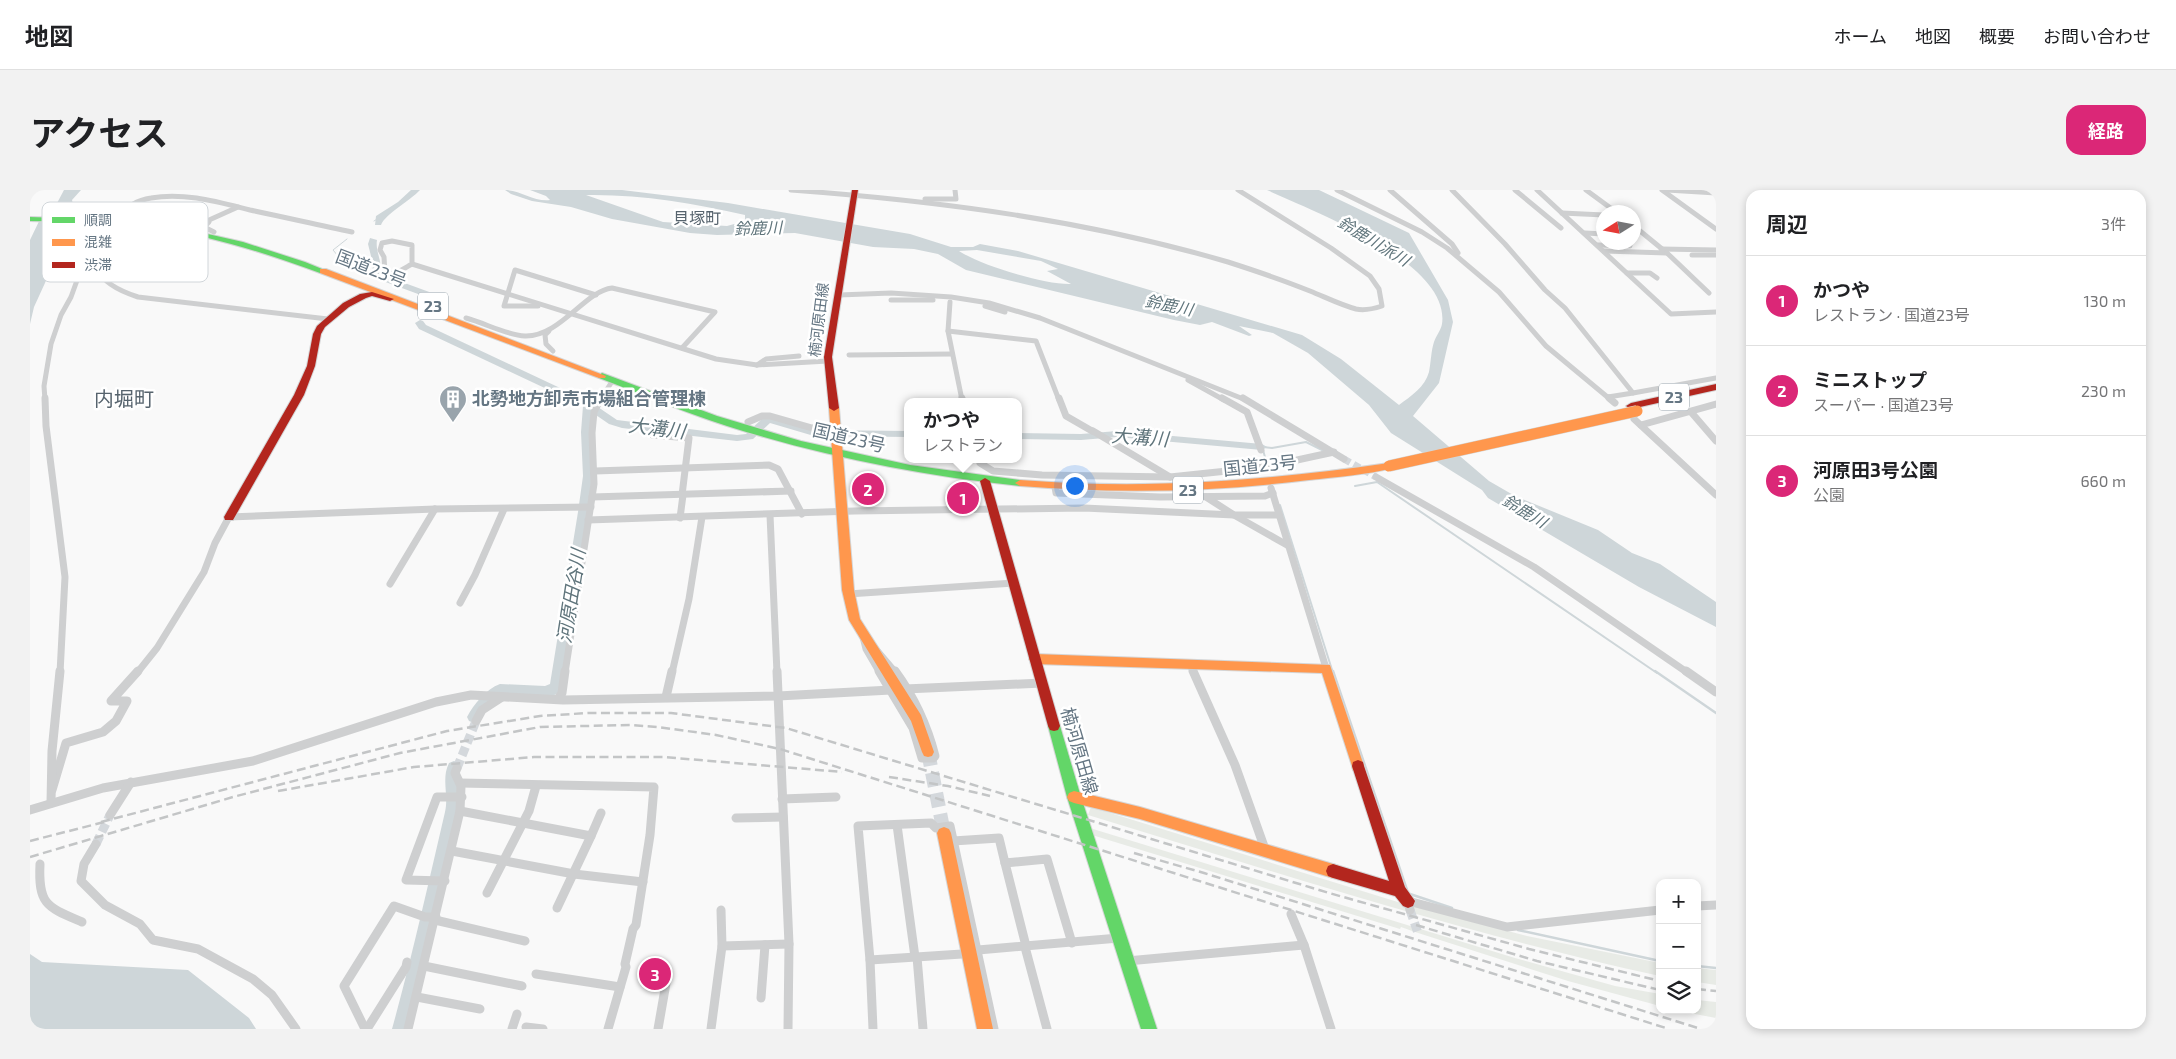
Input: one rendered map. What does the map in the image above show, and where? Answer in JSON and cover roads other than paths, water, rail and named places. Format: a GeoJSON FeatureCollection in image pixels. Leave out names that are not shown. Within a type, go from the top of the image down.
{"type":"FeatureCollection","features":[{"type":"Feature","properties":{"kind":"main road","name":"楠河原田線"},"geometry":{"type":"LineString","coordinates":[[854,194],[828,361],[837,441],[848,594],[855,620],[862,634],[917,718],[928,752]]}},
{"type":"Feature","properties":{"kind":"main road","name":"国道23号"},"geometry":{"type":"LineString","coordinates":[[208,231],[286,252],[756,427]]}},
{"type":"Feature","properties":{"kind":"main road","name":"国道23号"},"geometry":{"type":"LineString","coordinates":[[208,235],[266,250],[318,268],[613,380],[756,427],[837,441],[912,470],[982,469],[1105,483],[1171,483],[1266,478],[1386,463]]}},
{"type":"Feature","properties":{"kind":"main road"},"geometry":{"type":"LineString","coordinates":[[318,268],[360,288],[363,296]]}},
{"type":"Feature","properties":{"kind":"main road"},"geometry":{"type":"LineString","coordinates":[[229,517],[299,395],[311,366],[317,334],[328,319],[346,305],[363,296],[372,294],[420,306]]}},
{"type":"Feature","properties":{"kind":"main road","name":"国道23号"},"geometry":{"type":"LineString","coordinates":[[1634,412],[1716,388]]}},
{"type":"Feature","properties":{"kind":"main road","name":"国道23号"},"geometry":{"type":"LineString","coordinates":[[982,469],[1055,487],[1139,491],[1216,488],[1306,479],[1634,412],[1716,393]]}},
{"type":"Feature","properties":{"kind":"main road","name":"楠河原田線"},"geometry":{"type":"LineString","coordinates":[[982,469],[1074,797],[1149,1029]]}},
{"type":"Feature","properties":{"kind":"main road"},"geometry":{"type":"LineString","coordinates":[[1035,659],[1326,668],[1399,891],[1409,906]]}},
{"type":"Feature","properties":{"kind":"main road"},"geometry":{"type":"LineString","coordinates":[[1074,797],[1140,813],[1399,891]]}},
{"type":"Feature","properties":{"kind":"main road"},"geometry":{"type":"LineString","coordinates":[[940,830],[985,1029]]}},
{"type":"Feature","properties":{"kind":"street"},"geometry":{"type":"LineString","coordinates":[[791,190],[854,194],[1025,215],[1110,231],[1230,263],[1357,309],[1370,310],[1382,306],[1379,289],[1370,276],[1332,248],[1238,190]]}},
{"type":"Feature","properties":{"kind":"street"},"geometry":{"type":"LineString","coordinates":[[886,199],[956,199],[955,190]]}},
{"type":"Feature","properties":{"kind":"street"},"geometry":{"type":"LineString","coordinates":[[1337,190],[1422,232],[1462,260],[1498,292],[1546,346],[1615,403]]}},
{"type":"Feature","properties":{"kind":"street"},"geometry":{"type":"LineString","coordinates":[[1390,190],[1452,244],[1462,260]]}},
{"type":"Feature","properties":{"kind":"street"},"geometry":{"type":"LineString","coordinates":[[1452,190],[1505,244],[1545,290],[1565,308],[1633,393]]}},
{"type":"Feature","properties":{"kind":"street"},"geometry":{"type":"LineString","coordinates":[[1516,190],[1561,228]]}},
{"type":"Feature","properties":{"kind":"street"},"geometry":{"type":"LineString","coordinates":[[1537,190],[1596,243]]}},
{"type":"Feature","properties":{"kind":"street"},"geometry":{"type":"LineString","coordinates":[[1586,190],[1606,205]]}},
{"type":"Feature","properties":{"kind":"street"},"geometry":{"type":"LineString","coordinates":[[1662,190],[1716,229]]}},
{"type":"Feature","properties":{"kind":"street"},"geometry":{"type":"LineString","coordinates":[[1667,190],[1716,193]]}},
{"type":"Feature","properties":{"kind":"street"},"geometry":{"type":"LineString","coordinates":[[138,202],[158,197],[193,198],[352,232]]}},
{"type":"Feature","properties":{"kind":"street"},"geometry":{"type":"LineString","coordinates":[[208,221],[238,207]]}},
{"type":"Feature","properties":{"kind":"street"},"geometry":{"type":"LineString","coordinates":[[1562,213],[1596,215]]}},
{"type":"Feature","properties":{"kind":"street"},"geometry":{"type":"LineString","coordinates":[[208,223],[211,220]]}},
{"type":"Feature","properties":{"kind":"street"},"geometry":{"type":"LineString","coordinates":[[208,229],[214,232]]}},
{"type":"Feature","properties":{"kind":"street"},"geometry":{"type":"LineString","coordinates":[[1641,232],[1710,293]]}},
{"type":"Feature","properties":{"kind":"street"},"geometry":{"type":"LineString","coordinates":[[1585,233],[1596,234]]}},
{"type":"Feature","properties":{"kind":"street"},"geometry":{"type":"LineString","coordinates":[[412,264],[412,246],[392,241],[382,243],[380,250],[384,257],[385,273],[393,274],[412,264],[716,358],[757,364],[828,361]]}},
{"type":"Feature","properties":{"kind":"street"},"geometry":{"type":"LineString","coordinates":[[1661,249],[1716,250]]}},
{"type":"Feature","properties":{"kind":"street"},"geometry":{"type":"LineString","coordinates":[[1604,251],[1667,253]]}},
{"type":"Feature","properties":{"kind":"street"},"geometry":{"type":"LineString","coordinates":[[1604,251],[1671,314],[1716,312]]}},
{"type":"Feature","properties":{"kind":"street"},"geometry":{"type":"LineString","coordinates":[[1692,255],[1716,255]]}},
{"type":"Feature","properties":{"kind":"street"},"geometry":{"type":"LineString","coordinates":[[545,306],[504,306],[515,270],[596,295]]}},
{"type":"Feature","properties":{"kind":"street"},"geometry":{"type":"LineString","coordinates":[[1627,273],[1650,272],[1657,278]]}},
{"type":"Feature","properties":{"kind":"street"},"geometry":{"type":"LineString","coordinates":[[51,803],[52,752],[63,642],[65,578],[58,503],[46,426],[44,386],[51,344],[61,315],[76,282]]}},
{"type":"Feature","properties":{"kind":"street"},"geometry":{"type":"LineString","coordinates":[[108,282],[128,294],[152,299],[328,319]]}},
{"type":"Feature","properties":{"kind":"street"},"geometry":{"type":"LineString","coordinates":[[553,351],[546,344],[545,335],[554,326],[604,289],[612,288],[715,312],[682,348]]}},
{"type":"Feature","properties":{"kind":"street"},"geometry":{"type":"LineString","coordinates":[[838,293],[951,297],[988,303],[1068,328],[1250,401],[1344,459]]}},
{"type":"Feature","properties":{"kind":"street"},"geometry":{"type":"LineString","coordinates":[[876,293],[984,306],[1006,312],[988,303]]}},
{"type":"Feature","properties":{"kind":"street"},"geometry":{"type":"LineString","coordinates":[[891,300],[933,300]]}},
{"type":"Feature","properties":{"kind":"street"},"geometry":{"type":"LineString","coordinates":[[950,302],[948,331],[962,398]]}},
{"type":"Feature","properties":{"kind":"street"},"geometry":{"type":"LineString","coordinates":[[466,318],[482,321],[526,336],[543,332],[554,326]]}},
{"type":"Feature","properties":{"kind":"street"},"geometry":{"type":"LineString","coordinates":[[948,331],[1036,341],[1066,416],[1170,477]]}},
{"type":"Feature","properties":{"kind":"street"},"geometry":{"type":"LineString","coordinates":[[849,356],[952,354]]}},
{"type":"Feature","properties":{"kind":"street"},"geometry":{"type":"LineString","coordinates":[[757,364],[766,358],[799,356]]}},
{"type":"Feature","properties":{"kind":"street"},"geometry":{"type":"LineString","coordinates":[[1144,358],[1153,365],[1188,380],[1248,412],[1260,448]]}},
{"type":"Feature","properties":{"kind":"street"},"geometry":{"type":"LineString","coordinates":[[1608,397],[1716,378]]}},
{"type":"Feature","properties":{"kind":"street"},"geometry":{"type":"LineString","coordinates":[[558,699],[562,693],[588,520],[586,507],[592,497],[595,471],[592,434],[595,409],[613,380]]}},
{"type":"Feature","properties":{"kind":"street"},"geometry":{"type":"LineString","coordinates":[[1641,425],[1716,404]]}},
{"type":"Feature","properties":{"kind":"street"},"geometry":{"type":"LineString","coordinates":[[1634,412],[1641,425],[1716,495]]}},
{"type":"Feature","properties":{"kind":"street"},"geometry":{"type":"LineString","coordinates":[[1691,412],[1716,441]]}},
{"type":"Feature","properties":{"kind":"street"},"geometry":{"type":"LineString","coordinates":[[756,427],[762,416],[770,416],[812,428],[837,441]]}},
{"type":"Feature","properties":{"kind":"street"},"geometry":{"type":"LineString","coordinates":[[653,434],[689,438],[680,518]]}},
{"type":"Feature","properties":{"kind":"street"},"geometry":{"type":"LineString","coordinates":[[982,469],[1042,475],[1133,478],[1170,477],[1266,468],[1333,453]]}},
{"type":"Feature","properties":{"kind":"street"},"geometry":{"type":"LineString","coordinates":[[595,471],[774,466],[778,469],[802,514]]}},
{"type":"Feature","properties":{"kind":"street"},"geometry":{"type":"LineString","coordinates":[[1376,477],[1534,567],[1716,692]]}},
{"type":"Feature","properties":{"kind":"street"},"geometry":{"type":"LineString","coordinates":[[1055,487],[1056,493],[1206,497],[1265,496],[1272,491],[1326,668]]}},
{"type":"Feature","properties":{"kind":"street"},"geometry":{"type":"LineString","coordinates":[[592,497],[790,491]]}},
{"type":"Feature","properties":{"kind":"street"},"geometry":{"type":"LineString","coordinates":[[1206,497],[1287,545]]}},
{"type":"Feature","properties":{"kind":"street"},"geometry":{"type":"LineString","coordinates":[[52,790],[60,755],[66,743],[98,735],[107,730],[127,702],[110,701],[147,662],[157,648],[204,572],[215,543],[229,517],[434,509],[586,507]]}},
{"type":"Feature","properties":{"kind":"street"},"geometry":{"type":"LineString","coordinates":[[588,520],[993,508],[1084,508],[1234,515],[1280,515]]}},
{"type":"Feature","properties":{"kind":"street"},"geometry":{"type":"LineString","coordinates":[[390,584],[434,509]]}},
{"type":"Feature","properties":{"kind":"street"},"geometry":{"type":"LineString","coordinates":[[460,603],[475,575],[504,509]]}},
{"type":"Feature","properties":{"kind":"street"},"geometry":{"type":"LineString","coordinates":[[770,515],[789,944],[788,1029]]}},
{"type":"Feature","properties":{"kind":"street"},"geometry":{"type":"LineString","coordinates":[[666,697],[688,599],[702,517]]}},
{"type":"Feature","properties":{"kind":"street"},"geometry":{"type":"LineString","coordinates":[[848,594],[1014,583]]}},
{"type":"Feature","properties":{"kind":"street"},"geometry":{"type":"LineString","coordinates":[[862,634],[883,654],[915,704],[930,737],[935,756],[933,758],[922,758],[913,728],[866,648],[862,634]]}},
{"type":"Feature","properties":{"kind":"street"},"geometry":{"type":"LineString","coordinates":[[1190,664],[1234,765],[1266,852]]}},
{"type":"Feature","properties":{"kind":"street"},"geometry":{"type":"LineString","coordinates":[[905,689],[1042,683]]}},
{"type":"Feature","properties":{"kind":"street"},"geometry":{"type":"LineString","coordinates":[[34,809],[131,782],[253,761],[300,748],[436,702],[465,696],[558,699],[778,696],[891,690]]}},
{"type":"Feature","properties":{"kind":"street"},"geometry":{"type":"LineString","coordinates":[[476,721],[482,710],[496,696]]}},
{"type":"Feature","properties":{"kind":"street"},"geometry":{"type":"LineString","coordinates":[[408,1029],[424,966],[440,881],[452,851],[460,811],[456,797],[460,783],[455,773],[457,768]]}},
{"type":"Feature","properties":{"kind":"street"},"geometry":{"type":"LineString","coordinates":[[110,815],[131,782]]}},
{"type":"Feature","properties":{"kind":"street"},"geometry":{"type":"LineString","coordinates":[[460,783],[654,788],[636,925],[633,929],[625,964],[626,967],[608,1029]]}},
{"type":"Feature","properties":{"kind":"street"},"geometry":{"type":"LineString","coordinates":[[487,893],[530,811],[536,786]]}},
{"type":"Feature","properties":{"kind":"street"},"geometry":{"type":"LineString","coordinates":[[440,881],[406,880],[437,797],[456,797]]}},
{"type":"Feature","properties":{"kind":"street"},"geometry":{"type":"LineString","coordinates":[[782,799],[836,797]]}},
{"type":"Feature","properties":{"kind":"street"},"geometry":{"type":"LineString","coordinates":[[460,811],[591,836]]}},
{"type":"Feature","properties":{"kind":"street"},"geometry":{"type":"LineString","coordinates":[[557,908],[601,813]]}},
{"type":"Feature","properties":{"kind":"street"},"geometry":{"type":"LineString","coordinates":[[736,818],[783,817]]}},
{"type":"Feature","properties":{"kind":"street"},"geometry":{"type":"LineString","coordinates":[[873,1029],[870,960],[858,826],[931,823],[940,830],[962,954],[978,1029]]}},
{"type":"Feature","properties":{"kind":"street"},"geometry":{"type":"LineString","coordinates":[[897,825],[916,957],[923,1029]]}},
{"type":"Feature","properties":{"kind":"street"},"geometry":{"type":"LineString","coordinates":[[940,830],[950,826],[994,1029]]}},
{"type":"Feature","properties":{"kind":"street"},"geometry":{"type":"LineString","coordinates":[[953,841],[999,838],[1047,1029]]}},
{"type":"Feature","properties":{"kind":"street"},"geometry":{"type":"LineString","coordinates":[[96,844],[84,864],[81,881],[105,905],[140,924],[153,940],[198,949],[253,979],[272,996],[296,1029]]}},
{"type":"Feature","properties":{"kind":"street"},"geometry":{"type":"LineString","coordinates":[[452,851],[574,874],[643,882]]}},
{"type":"Feature","properties":{"kind":"street"},"geometry":{"type":"LineString","coordinates":[[1006,863],[1047,859],[1072,943]]}},
{"type":"Feature","properties":{"kind":"street"},"geometry":{"type":"LineString","coordinates":[[40,864],[38,885],[40,897],[50,908],[82,922]]}},
{"type":"Feature","properties":{"kind":"street"},"geometry":{"type":"LineString","coordinates":[[1701,906],[1716,904]]}},
{"type":"Feature","properties":{"kind":"street"},"geometry":{"type":"LineString","coordinates":[[366,1029],[344,986],[394,906],[432,918],[525,941]]}},
{"type":"Feature","properties":{"kind":"street"},"geometry":{"type":"LineString","coordinates":[[1409,906],[1507,926],[1656,910]]}},
{"type":"Feature","properties":{"kind":"street"},"geometry":{"type":"LineString","coordinates":[[711,1029],[722,946],[722,910]]}},
{"type":"Feature","properties":{"kind":"street"},"geometry":{"type":"LineString","coordinates":[[1291,914],[1304,945],[1331,1029]]}},
{"type":"Feature","properties":{"kind":"street"},"geometry":{"type":"LineString","coordinates":[[978,950],[1119,938]]}},
{"type":"Feature","properties":{"kind":"street"},"geometry":{"type":"LineString","coordinates":[[722,946],[789,944]]}},
{"type":"Feature","properties":{"kind":"street"},"geometry":{"type":"LineString","coordinates":[[762,998],[765,945]]}},
{"type":"Feature","properties":{"kind":"street"},"geometry":{"type":"LineString","coordinates":[[1127,961],[1304,945]]}},
{"type":"Feature","properties":{"kind":"street"},"geometry":{"type":"LineString","coordinates":[[870,960],[962,954]]}},
{"type":"Feature","properties":{"kind":"street"},"geometry":{"type":"LineString","coordinates":[[366,1029],[406,967],[407,962]]}},
{"type":"Feature","properties":{"kind":"street"},"geometry":{"type":"LineString","coordinates":[[424,966],[522,986]]}},
{"type":"Feature","properties":{"kind":"street"},"geometry":{"type":"LineString","coordinates":[[658,1029],[668,972]]}},
{"type":"Feature","properties":{"kind":"street"},"geometry":{"type":"LineString","coordinates":[[536,974],[620,987]]}},
{"type":"Feature","properties":{"kind":"street"},"geometry":{"type":"LineString","coordinates":[[417,997],[480,1009]]}},
{"type":"Feature","properties":{"kind":"street"},"geometry":{"type":"LineString","coordinates":[[512,1029],[517,1014]]}},
{"type":"Feature","properties":{"kind":"street"},"geometry":{"type":"LineString","coordinates":[[526,1027],[543,1029]]}},
{"type":"Feature","properties":{"kind":"water"},"geometry":{"type":"Polygon","coordinates":[[[64,190],[81,190],[72,200],[72,202],[58,202],[64,190]]]}},
{"type":"Feature","properties":{"kind":"water"},"geometry":{"type":"Polygon","coordinates":[[[505,190],[538,199],[550,200],[546,196],[530,190],[622,190],[728,203],[910,234],[951,247],[973,247],[980,244],[1018,251],[1302,335],[1341,359],[1399,405],[1417,391],[1429,372],[1433,345],[1442,324],[1439,301],[1425,280],[1402,260],[1375,242],[1345,225],[1267,190],[1319,190],[1409,233],[1448,300],[1453,322],[1439,383],[1413,416],[1489,481],[1515,496],[1598,530],[1632,553],[1660,564],[1716,602],[1716,627],[1639,587],[1488,498],[1482,490],[1391,433],[1369,405],[1308,353],[1273,333],[1239,326],[1252,335],[1249,336],[1212,322],[1200,325],[1174,320],[966,270],[938,254],[914,249],[873,247],[795,233],[717,235],[690,233],[612,219],[571,207],[532,201],[505,190]],[[586,195],[663,222],[727,226],[745,221],[745,215],[686,203],[626,196],[586,195]],[[977,250],[959,251],[982,262],[1013,273],[1045,281],[1071,284],[1047,271],[1058,269],[1041,261],[977,250]]]}},
{"type":"Feature","properties":{"kind":"water"},"geometry":{"type":"Polygon","coordinates":[[[42,215],[42,282],[45,282],[34,307],[30,324],[30,240],[42,215]]]}},
{"type":"Feature","properties":{"kind":"water"},"geometry":{"type":"Polygon","coordinates":[[[30,954],[42,962],[188,970],[249,1018],[256,1029],[30,1029],[30,954]]]}},
{"type":"Feature","properties":{"kind":"waterway"},"geometry":{"type":"LineString","coordinates":[[378,223],[379,218],[401,204],[416,190]]}},
{"type":"Feature","properties":{"kind":"waterway"},"geometry":{"type":"LineString","coordinates":[[374,221],[379,218]]}},
{"type":"Feature","properties":{"kind":"waterway"},"geometry":{"type":"LineString","coordinates":[[347,239],[333,250],[344,263],[375,275]]}},
{"type":"Feature","properties":{"kind":"waterway","name":"大溝川"},"geometry":{"type":"LineString","coordinates":[[373,240],[372,244],[377,264],[375,275],[440,299],[443,302]]}},
{"type":"Feature","properties":{"kind":"waterway","name":"大溝川"},"geometry":{"type":"LineString","coordinates":[[420,323],[422,327],[588,405]]}},
{"type":"Feature","properties":{"kind":"waterway","name":"河原田谷川"},"geometry":{"type":"LineString","coordinates":[[474,717],[484,703],[500,690],[547,692],[556,687],[584,512],[588,476],[586,432],[588,405]]}},
{"type":"Feature","properties":{"kind":"waterway","name":"大溝川"},"geometry":{"type":"LineString","coordinates":[[588,405],[613,422],[622,425],[737,438],[749,437],[768,419],[814,433],[904,434]]}},
{"type":"Feature","properties":{"kind":"waterway","name":"大溝川"},"geometry":{"type":"LineString","coordinates":[[1022,436],[1081,437],[1117,434],[1262,447]]}},
{"type":"Feature","properties":{"kind":"waterway"},"geometry":{"type":"LineString","coordinates":[[1263,447],[1272,448],[1306,442],[1324,451]]}},
{"type":"Feature","properties":{"kind":"waterway"},"geometry":{"type":"LineString","coordinates":[[1263,450],[1267,464]]}},
{"type":"Feature","properties":{"kind":"waterway"},"geometry":{"type":"LineString","coordinates":[[1355,486],[1377,482],[1657,673]]}},
{"type":"Feature","properties":{"kind":"waterway"},"geometry":{"type":"LineString","coordinates":[[1280,505],[1333,673]]}},
{"type":"Feature","properties":{"kind":"waterway"},"geometry":{"type":"LineString","coordinates":[[1333,671],[1407,890]]}},
{"type":"Feature","properties":{"kind":"waterway"},"geometry":{"type":"LineString","coordinates":[[1655,671],[1716,713]]}},
{"type":"Feature","properties":{"kind":"waterway","name":"河原田谷川"},"geometry":{"type":"LineString","coordinates":[[401,1029],[418,967],[453,808],[451,782],[454,767]]}},
{"type":"Feature","properties":{"kind":"waterway"},"geometry":{"type":"LineString","coordinates":[[1410,894],[1452,908]]}},
{"type":"Feature","properties":{"kind":"waterway"},"geometry":{"type":"LineString","coordinates":[[1518,930],[1656,960]]}},
{"type":"Feature","properties":{"kind":"waterway"},"geometry":{"type":"LineString","coordinates":[[1701,966],[1716,968]]}},
{"type":"Feature","properties":{"kind":"tunnel"},"geometry":{"type":"LineString","coordinates":[[1344,459],[1376,477]]}},
{"type":"Feature","properties":{"kind":"tunnel"},"geometry":{"type":"LineString","coordinates":[[457,768],[476,721]]}},
{"type":"Feature","properties":{"kind":"tunnel"},"geometry":{"type":"LineString","coordinates":[[928,752],[944,833]]}},
{"type":"Feature","properties":{"kind":"tunnel"},"geometry":{"type":"LineString","coordinates":[[96,844],[110,815]]}},
{"type":"Feature","properties":{"kind":"tunnel"},"geometry":{"type":"LineString","coordinates":[[1410,910],[1418,933]]}},
{"type":"Feature","properties":{"kind":"railway"},"geometry":{"type":"LineString","coordinates":[[101,822],[447,731],[540,716],[588,713],[671,713],[786,728],[1329,893],[1529,949],[1656,980]]}},
{"type":"Feature","properties":{"kind":"railway"},"geometry":{"type":"LineString","coordinates":[[30,857],[233,797],[400,753],[540,727],[630,725],[658,727],[716,735],[780,749],[1669,1029]]}},
{"type":"Feature","properties":{"kind":"railway"},"geometry":{"type":"LineString","coordinates":[[278,791],[414,767],[534,757],[664,757],[842,772]]}},
{"type":"Feature","properties":{"kind":"railway"},"geometry":{"type":"LineString","coordinates":[[889,777],[948,786],[990,796]]}},
{"type":"Feature","properties":{"kind":"railway"},"geometry":{"type":"LineString","coordinates":[[30,841],[108,821]]}},
{"type":"Feature","properties":{"kind":"railway"},"geometry":{"type":"LineString","coordinates":[[1134,853],[1204,873],[1701,1029]]}},
{"type":"Feature","properties":{"kind":"railway"},"geometry":{"type":"LineString","coordinates":[[1416,925],[1537,961],[1656,989]]}},
{"type":"Feature","properties":{"kind":"railway"},"geometry":{"type":"LineString","coordinates":[[1701,989],[1716,991]]}},
{"type":"Feature","properties":{"kind":"place","name":"北勢地方卸売市場組合管理棟"},"geometry":{"type":"Point","coordinates":[453,423]}},
{"type":"Feature","properties":{"kind":"place","name":"ミニストップ"},"geometry":{"type":"Point","coordinates":[868,489]}},
{"type":"Feature","properties":{"kind":"place","name":"かつや"},"geometry":{"type":"Point","coordinates":[963,498]}},
{"type":"Feature","properties":{"kind":"place","name":"河原田3号公園"},"geometry":{"type":"Point","coordinates":[655,974]}},
{"type":"Feature","properties":{"kind":"district","name":"貝塚町"},"geometry":{"type":"Point","coordinates":[697,218]}},
{"type":"Feature","properties":{"kind":"district","name":"内堀町"},"geometry":{"type":"Point","coordinates":[124,399]}},
{"type":"Feature","properties":{"kind":"water label","name":"鈴鹿川"},"geometry":{"type":"Point","coordinates":[758,228]}},
{"type":"Feature","properties":{"kind":"water label","name":"鈴鹿川派川"},"geometry":{"type":"Point","coordinates":[1374,241]}},
{"type":"Feature","properties":{"kind":"water label","name":"鈴鹿川"},"geometry":{"type":"Point","coordinates":[1169,305]}},
{"type":"Feature","properties":{"kind":"water label","name":"鈴鹿川"},"geometry":{"type":"Point","coordinates":[1525,511]}}]}
